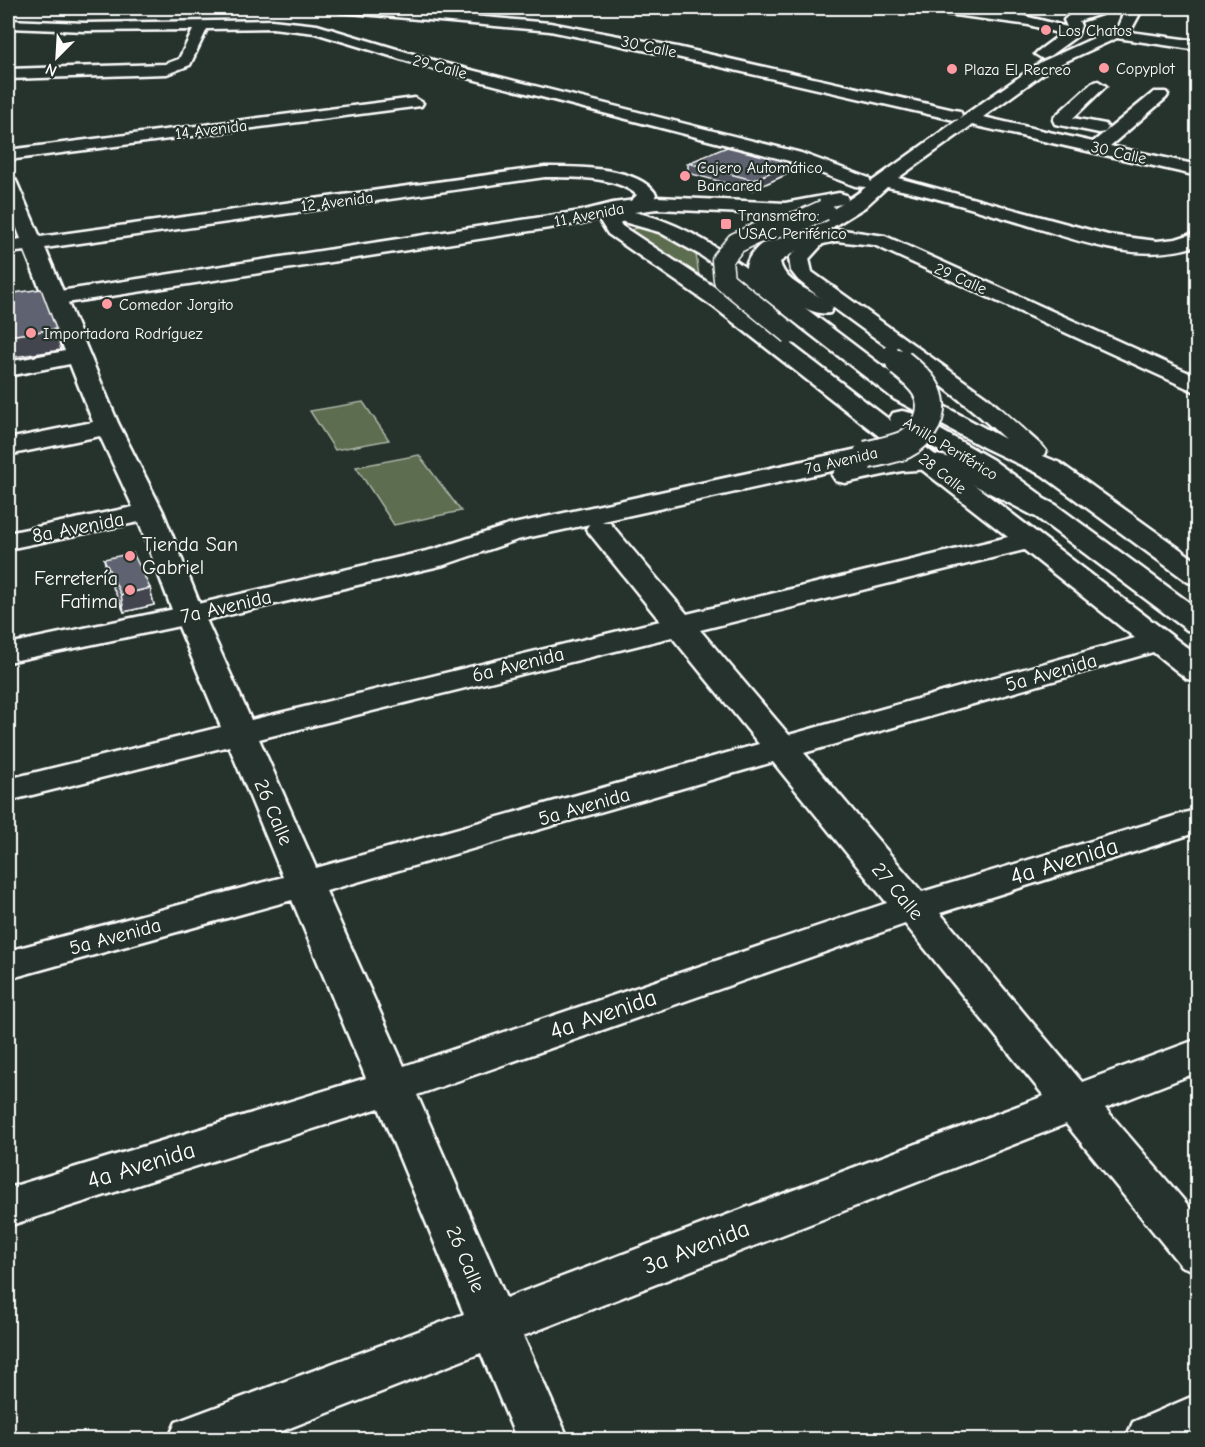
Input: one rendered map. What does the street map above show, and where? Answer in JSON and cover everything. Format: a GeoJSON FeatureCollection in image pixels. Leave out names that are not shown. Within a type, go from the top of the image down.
{"type":"FeatureCollection","features":[{"type":"Feature","properties":{"kind":"street"},"geometry":{"type":"LineString","coordinates":[[317,29],[348,8]]}},
{"type":"Feature","properties":{"kind":"street","name":"30 Calle"},"geometry":{"type":"LineString","coordinates":[[348,8],[550,27],[606,37],[1197,171]]}},
{"type":"Feature","properties":{"kind":"street"},"geometry":{"type":"LineString","coordinates":[[478,19],[508,8]]}},
{"type":"Feature","properties":{"kind":"street"},"geometry":{"type":"LineString","coordinates":[[932,8],[1074,25],[1118,19],[1121,29]]}},
{"type":"Feature","properties":{"kind":"street","name":"11 Avenida"},"geometry":{"type":"LineString","coordinates":[[629,210],[681,203],[785,209],[827,218],[858,203],[1074,25],[1106,8]]}},
{"type":"Feature","properties":{"kind":"street"},"geometry":{"type":"LineString","coordinates":[[1121,29],[1136,8]]}},
{"type":"Feature","properties":{"kind":"street"},"geometry":{"type":"LineString","coordinates":[[10,24],[39,10]]}},
{"type":"Feature","properties":{"kind":"street"},"geometry":{"type":"LineString","coordinates":[[272,24],[303,12]]}},
{"type":"Feature","properties":{"kind":"street","name":"29 Calle"},"geometry":{"type":"LineString","coordinates":[[10,24],[85,27],[272,24],[317,29],[438,66],[795,157],[862,182]]}},
{"type":"Feature","properties":{"kind":"street"},"geometry":{"type":"LineString","coordinates":[[8,74],[167,69],[185,62],[202,25]]}},
{"type":"Feature","properties":{"kind":"street"},"geometry":{"type":"LineString","coordinates":[[1121,29],[1197,46]]}},
{"type":"Feature","properties":{"kind":"street","name":"11 Avenida"},"geometry":{"type":"LineString","coordinates":[[827,218],[862,182],[962,117],[1051,61],[1121,29]]}},
{"type":"Feature","properties":{"kind":"street"},"geometry":{"type":"LineString","coordinates":[[1098,86],[1061,120],[1118,131]]}},
{"type":"Feature","properties":{"kind":"street"},"geometry":{"type":"LineString","coordinates":[[1098,147],[1160,95]]}},
{"type":"Feature","properties":{"kind":"street","name":"14 Avenida"},"geometry":{"type":"LineString","coordinates":[[8,156],[415,103]]}},
{"type":"Feature","properties":{"kind":"street","name":"12 Avenida"},"geometry":{"type":"LineString","coordinates":[[8,247],[545,172],[568,172],[608,177],[644,190],[647,194],[646,198],[629,210]]}},
{"type":"Feature","properties":{"kind":"street"},"geometry":{"type":"LineString","coordinates":[[884,181],[1108,241],[1167,247],[1197,238]]}},
{"type":"Feature","properties":{"kind":"street","name":"26 Calle"},"geometry":{"type":"LineString","coordinates":[[9,192],[108,427],[149,513],[189,615],[543,1440]]}},
{"type":"Feature","properties":{"kind":"street","name":"Anillo Periférico"},"geometry":{"type":"LineString","coordinates":[[582,217],[629,210],[679,233],[758,288],[773,294],[903,394],[994,443],[1051,469],[1197,576]]}},
{"type":"Feature","properties":{"kind":"street","name":"28 Calle"},"geometry":{"type":"LineString","coordinates":[[629,210],[610,221],[610,225],[615,230],[693,281],[928,461],[1197,672]]}},
{"type":"Feature","properties":{"kind":"street","name":"11 Avenida"},"geometry":{"type":"LineString","coordinates":[[8,306],[582,217]]}},
{"type":"Feature","properties":{"kind":"street"},"geometry":{"type":"LineString","coordinates":[[773,294],[774,288],[755,265],[758,256],[794,233],[827,218]]}},
{"type":"Feature","properties":{"kind":"street"},"geometry":{"type":"LineString","coordinates":[[827,218],[799,258],[801,271],[805,276],[966,393],[1017,434],[1051,469]]}},
{"type":"Feature","properties":{"kind":"street","name":"29 Calle"},"geometry":{"type":"LineString","coordinates":[[822,308],[786,273],[781,264],[791,251],[827,218],[848,235],[878,240],[1197,386]]}},
{"type":"Feature","properties":{"kind":"street","name":"Anillo Periférico"},"geometry":{"type":"LineString","coordinates":[[827,218],[796,223],[752,236],[735,244],[724,254],[722,260],[724,280],[892,412],[984,466],[1197,624]]}},
{"type":"Feature","properties":{"kind":"street","name":"7a Avenida"},"geometry":{"type":"LineString","coordinates":[[8,653],[189,615],[444,556],[509,533],[867,454],[896,447],[916,438],[926,427],[932,408],[928,392],[891,356],[822,308]]}},
{"type":"Feature","properties":{"kind":"street"},"geometry":{"type":"LineString","coordinates":[[8,369],[78,357]]}},
{"type":"Feature","properties":{"kind":"street"},"geometry":{"type":"LineString","coordinates":[[8,447],[108,427]]}},
{"type":"Feature","properties":{"kind":"street","name":"7a Avenida"},"geometry":{"type":"LineString","coordinates":[[444,556],[513,550],[897,463],[946,462],[1046,511]]}},
{"type":"Feature","properties":{"kind":"street","name":"8a Avenida"},"geometry":{"type":"LineString","coordinates":[[8,541],[149,513]]}},
{"type":"Feature","properties":{"kind":"street","name":"27 Calle"},"geometry":{"type":"LineString","coordinates":[[600,530],[1197,1252]]}},
{"type":"Feature","properties":{"kind":"street","name":"6a Avenida"},"geometry":{"type":"LineString","coordinates":[[8,790],[677,624],[1029,540]]}},
{"type":"Feature","properties":{"kind":"street","name":"5a Avenida"},"geometry":{"type":"LineString","coordinates":[[8,965],[781,750],[1158,641]]}},
{"type":"Feature","properties":{"kind":"street","name":"4a Avenida"},"geometry":{"type":"LineString","coordinates":[[8,1207],[392,1087],[912,908],[1197,819]]}},
{"type":"Feature","properties":{"kind":"street","name":"3a Avenida"},"geometry":{"type":"LineString","coordinates":[[194,1440],[1197,1055]]}},
{"type":"Feature","properties":{"kind":"street"},"geometry":{"type":"LineString","coordinates":[[1151,1440],[1197,1418]]}},
{"type":"Feature","properties":{"kind":"green space"},"geometry":{"type":"Polygon","coordinates":[[[652,227],[696,254],[699,276],[710,286],[641,241],[630,230],[652,227]]]}},
{"type":"Feature","properties":{"kind":"green space"},"geometry":{"type":"Polygon","coordinates":[[[363,402],[389,440],[335,450],[310,411],[363,402]]]}},
{"type":"Feature","properties":{"kind":"green space"},"geometry":{"type":"Polygon","coordinates":[[[419,455],[461,511],[394,525],[356,467],[419,455]]]}},
{"type":"Feature","properties":{"kind":"building"},"geometry":{"type":"Polygon","coordinates":[[[727,147],[791,163],[753,180],[688,163],[727,147]]]}},
{"type":"Feature","properties":{"kind":"building"},"geometry":{"type":"Polygon","coordinates":[[[41,289],[56,329],[8,336],[8,294],[41,289]]]}},
{"type":"Feature","properties":{"kind":"building"},"geometry":{"type":"Polygon","coordinates":[[[133,553],[150,588],[121,595],[104,559],[133,553]]]}},
{"type":"Feature","properties":{"kind":"place","name":"Los Chatos"},"geometry":{"type":"Point","coordinates":[1046,30]}},
{"type":"Feature","properties":{"kind":"place","name":"Copyplot"},"geometry":{"type":"Point","coordinates":[1104,68]}},
{"type":"Feature","properties":{"kind":"place","name":"Plaza El Recreo"},"geometry":{"type":"Point","coordinates":[952,69]}},
{"type":"Feature","properties":{"kind":"place","name":"Cajero Automático Bancared"},"geometry":{"type":"Point","coordinates":[685,176]}},
{"type":"Feature","properties":{"kind":"place","name":"Transmetro: USAC Periférico"},"geometry":{"type":"Point","coordinates":[726,224]}},
{"type":"Feature","properties":{"kind":"place","name":"Comedor Jorgito"},"geometry":{"type":"Point","coordinates":[107,304]}},
{"type":"Feature","properties":{"kind":"place","name":"Importadora Rodríguez"},"geometry":{"type":"Point","coordinates":[31,333]}},
{"type":"Feature","properties":{"kind":"place","name":"Tienda San Gabriel"},"geometry":{"type":"Point","coordinates":[130,556]}},
{"type":"Feature","properties":{"kind":"place","name":"Ferretería Fatima"},"geometry":{"type":"Point","coordinates":[130,590]}}]}
